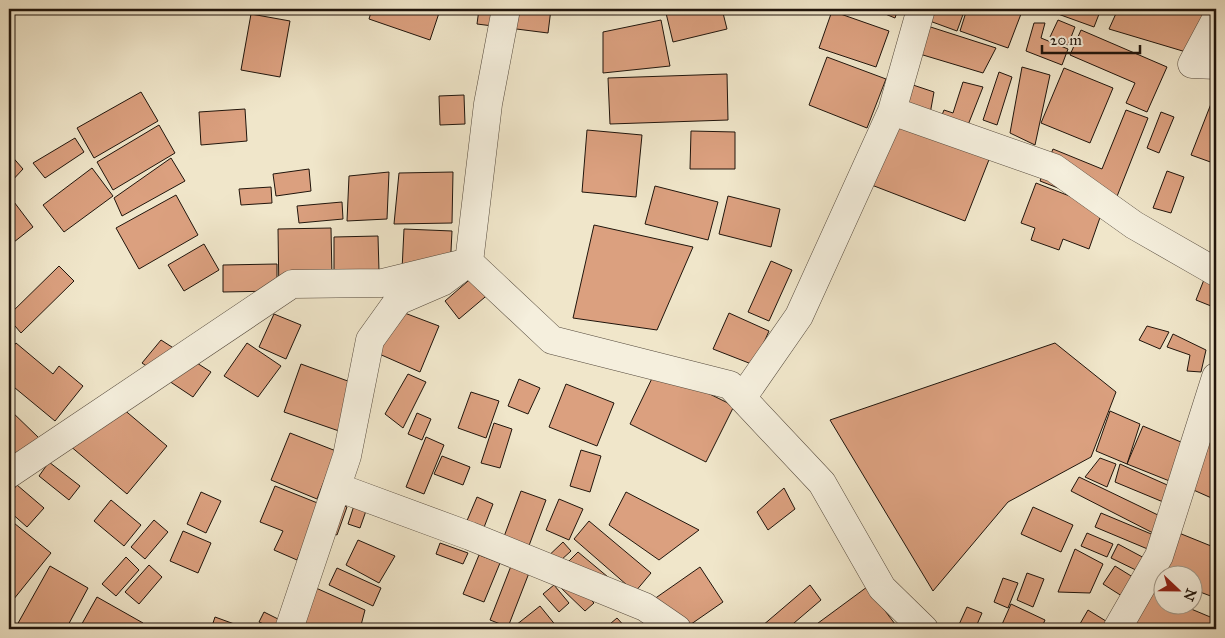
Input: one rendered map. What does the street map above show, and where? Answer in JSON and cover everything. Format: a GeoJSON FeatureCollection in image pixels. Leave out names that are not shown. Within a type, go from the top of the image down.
{"type":"FeatureCollection","features":[{"type":"Feature","properties":{"kind":"street"},"geometry":{"type":"LineString","coordinates":[[289,629],[347,456],[370,340],[398,301],[442,282],[468,262],[488,104],[506,9]]}},
{"type":"Feature","properties":{"kind":"street"},"geometry":{"type":"LineString","coordinates":[[742,398],[800,316],[892,111],[921,9]]}},
{"type":"Feature","properties":{"kind":"street"},"geometry":{"type":"LineString","coordinates":[[1216,19],[1192,64],[1216,65]]}},
{"type":"Feature","properties":{"kind":"street"},"geometry":{"type":"LineString","coordinates":[[892,111],[1054,168],[1134,225],[1216,272]]}},
{"type":"Feature","properties":{"kind":"street"},"geometry":{"type":"LineString","coordinates":[[468,262],[552,340],[730,385],[822,482],[882,588],[924,629]]}},
{"type":"Feature","properties":{"kind":"street"},"geometry":{"type":"LineString","coordinates":[[9,474],[292,284],[382,283],[468,262]]}},
{"type":"Feature","properties":{"kind":"street"},"geometry":{"type":"LineString","coordinates":[[1117,629],[1160,556],[1216,377]]}},
{"type":"Feature","properties":{"kind":"street"},"geometry":{"type":"LineString","coordinates":[[337,487],[470,536],[645,607],[677,629]]}},
{"type":"Feature","properties":{"kind":"building"},"geometry":{"type":"Polygon","coordinates":[[[372,9],[440,10],[430,40],[369,19],[372,9]]]}},
{"type":"Feature","properties":{"kind":"building"},"geometry":{"type":"Polygon","coordinates":[[[479,9],[551,9],[548,33],[477,24],[479,9]]]}},
{"type":"Feature","properties":{"kind":"building"},"geometry":{"type":"Polygon","coordinates":[[[665,9],[722,9],[727,29],[673,42],[665,9]]]}},
{"type":"Feature","properties":{"kind":"building"},"geometry":{"type":"Polygon","coordinates":[[[873,9],[898,9],[895,18],[873,9]]]}},
{"type":"Feature","properties":{"kind":"building"},"geometry":{"type":"Polygon","coordinates":[[[919,9],[965,9],[957,31],[916,16],[919,9]]]}},
{"type":"Feature","properties":{"kind":"building"},"geometry":{"type":"Polygon","coordinates":[[[967,9],[1007,9],[1021,14],[1008,48],[960,31],[967,9]]]}},
{"type":"Feature","properties":{"kind":"building"},"geometry":{"type":"Polygon","coordinates":[[[1060,9],[1101,9],[1094,27],[1058,14],[1060,9]]]}},
{"type":"Feature","properties":{"kind":"building"},"geometry":{"type":"Polygon","coordinates":[[[1118,9],[1212,9],[1186,52],[1109,29],[1118,9]]]}},
{"type":"Feature","properties":{"kind":"building"},"geometry":{"type":"Polygon","coordinates":[[[832,11],[889,31],[876,67],[819,48],[832,11]]]}},
{"type":"Feature","properties":{"kind":"building"},"geometry":{"type":"Polygon","coordinates":[[[251,14],[290,21],[280,77],[241,70],[251,14]]]}},
{"type":"Feature","properties":{"kind":"building"},"geometry":{"type":"Polygon","coordinates":[[[661,20],[670,66],[603,73],[603,32],[661,20]]]}},
{"type":"Feature","properties":{"kind":"building"},"geometry":{"type":"Polygon","coordinates":[[[1058,20],[1075,27],[1068,45],[1050,37],[1058,20]]]}},
{"type":"Feature","properties":{"kind":"building"},"geometry":{"type":"Polygon","coordinates":[[[915,22],[996,48],[983,73],[913,52],[915,22]]]}},
{"type":"Feature","properties":{"kind":"building"},"geometry":{"type":"Polygon","coordinates":[[[1034,23],[1045,23],[1041,38],[1068,49],[1062,65],[1026,51],[1034,23]]]}},
{"type":"Feature","properties":{"kind":"building"},"geometry":{"type":"Polygon","coordinates":[[[1081,30],[1167,67],[1147,112],[1126,103],[1135,83],[1070,55],[1081,30]]]}},
{"type":"Feature","properties":{"kind":"building"},"geometry":{"type":"Polygon","coordinates":[[[827,57],[886,79],[867,128],[809,105],[827,57]]]}},
{"type":"Feature","properties":{"kind":"building"},"geometry":{"type":"Polygon","coordinates":[[[1022,67],[1050,75],[1035,145],[1010,133],[1022,67]]]}},
{"type":"Feature","properties":{"kind":"building"},"geometry":{"type":"Polygon","coordinates":[[[1064,68],[1113,88],[1090,143],[1041,123],[1064,68]]]}},
{"type":"Feature","properties":{"kind":"building"},"geometry":{"type":"Polygon","coordinates":[[[999,72],[1012,77],[997,125],[983,120],[999,72]]]}},
{"type":"Feature","properties":{"kind":"building"},"geometry":{"type":"Polygon","coordinates":[[[727,74],[728,120],[610,124],[608,78],[727,74]]]}},
{"type":"Feature","properties":{"kind":"building"},"geometry":{"type":"Polygon","coordinates":[[[901,81],[934,92],[930,114],[894,104],[901,81]]]}},
{"type":"Feature","properties":{"kind":"building"},"geometry":{"type":"Polygon","coordinates":[[[963,82],[983,87],[968,125],[940,120],[944,110],[953,113],[963,82]]]}},
{"type":"Feature","properties":{"kind":"building"},"geometry":{"type":"Polygon","coordinates":[[[1216,91],[1216,164],[1191,155],[1216,91]]]}},
{"type":"Feature","properties":{"kind":"building"},"geometry":{"type":"Polygon","coordinates":[[[141,92],[158,121],[94,158],[77,128],[141,92]]]}},
{"type":"Feature","properties":{"kind":"building"},"geometry":{"type":"Polygon","coordinates":[[[464,95],[465,124],[440,125],[439,96],[464,95]]]}},
{"type":"Feature","properties":{"kind":"building"},"geometry":{"type":"Polygon","coordinates":[[[245,109],[247,141],[201,145],[199,112],[245,109]]]}},
{"type":"Feature","properties":{"kind":"building"},"geometry":{"type":"Polygon","coordinates":[[[1126,110],[1148,118],[1112,209],[1040,181],[1053,149],[1102,169],[1126,110]]]}},
{"type":"Feature","properties":{"kind":"building"},"geometry":{"type":"Polygon","coordinates":[[[1161,112],[1174,117],[1159,153],[1147,148],[1161,112]]]}},
{"type":"Feature","properties":{"kind":"building"},"geometry":{"type":"Polygon","coordinates":[[[896,115],[992,152],[965,221],[869,184],[896,115]]]}},
{"type":"Feature","properties":{"kind":"building"},"geometry":{"type":"Polygon","coordinates":[[[159,125],[175,153],[113,190],[97,162],[159,125]]]}},
{"type":"Feature","properties":{"kind":"building"},"geometry":{"type":"Polygon","coordinates":[[[587,130],[642,135],[636,197],[582,192],[587,130]]]}},
{"type":"Feature","properties":{"kind":"building"},"geometry":{"type":"Polygon","coordinates":[[[691,131],[735,132],[735,169],[690,169],[691,131]]]}},
{"type":"Feature","properties":{"kind":"building"},"geometry":{"type":"Polygon","coordinates":[[[75,138],[84,152],[45,178],[33,163],[75,138]]]}},
{"type":"Feature","properties":{"kind":"building"},"geometry":{"type":"Polygon","coordinates":[[[9,153],[23,169],[9,184],[9,153]]]}},
{"type":"Feature","properties":{"kind":"building"},"geometry":{"type":"Polygon","coordinates":[[[171,158],[185,181],[122,216],[114,198],[171,158]]]}},
{"type":"Feature","properties":{"kind":"building"},"geometry":{"type":"Polygon","coordinates":[[[92,168],[113,196],[64,232],[43,205],[92,168]]]}},
{"type":"Feature","properties":{"kind":"building"},"geometry":{"type":"Polygon","coordinates":[[[309,169],[311,191],[276,196],[273,174],[309,169]]]}},
{"type":"Feature","properties":{"kind":"building"},"geometry":{"type":"Polygon","coordinates":[[[1167,171],[1184,177],[1171,213],[1153,208],[1167,171]]]}},
{"type":"Feature","properties":{"kind":"building"},"geometry":{"type":"Polygon","coordinates":[[[389,172],[387,219],[347,221],[349,176],[389,172]]]}},
{"type":"Feature","properties":{"kind":"building"},"geometry":{"type":"Polygon","coordinates":[[[453,172],[452,223],[394,224],[399,173],[453,172]]]}},
{"type":"Feature","properties":{"kind":"building"},"geometry":{"type":"Polygon","coordinates":[[[1036,183],[1103,209],[1089,249],[1063,239],[1059,250],[1031,240],[1035,228],[1021,223],[1036,183]]]}},
{"type":"Feature","properties":{"kind":"building"},"geometry":{"type":"Polygon","coordinates":[[[655,186],[718,202],[708,240],[645,224],[655,186]]]}},
{"type":"Feature","properties":{"kind":"building"},"geometry":{"type":"Polygon","coordinates":[[[271,187],[272,203],[241,205],[239,189],[271,187]]]}},
{"type":"Feature","properties":{"kind":"building"},"geometry":{"type":"Polygon","coordinates":[[[176,195],[198,235],[139,269],[116,228],[176,195]]]}},
{"type":"Feature","properties":{"kind":"building"},"geometry":{"type":"Polygon","coordinates":[[[728,196],[780,209],[771,247],[719,234],[728,196]]]}},
{"type":"Feature","properties":{"kind":"building"},"geometry":{"type":"Polygon","coordinates":[[[11,198],[33,227],[14,242],[9,235],[9,200],[11,198]]]}},
{"type":"Feature","properties":{"kind":"building"},"geometry":{"type":"Polygon","coordinates":[[[342,202],[343,219],[299,223],[297,206],[342,202]]]}},
{"type":"Feature","properties":{"kind":"building"},"geometry":{"type":"Polygon","coordinates":[[[594,225],[693,247],[657,330],[573,318],[594,225]]]}},
{"type":"Feature","properties":{"kind":"building"},"geometry":{"type":"Polygon","coordinates":[[[331,228],[332,277],[279,296],[278,229],[331,228]]]}},
{"type":"Feature","properties":{"kind":"building"},"geometry":{"type":"Polygon","coordinates":[[[404,229],[452,231],[450,272],[402,270],[404,229]]]}},
{"type":"Feature","properties":{"kind":"building"},"geometry":{"type":"Polygon","coordinates":[[[1216,232],[1216,246],[1212,245],[1216,232]]]}},
{"type":"Feature","properties":{"kind":"building"},"geometry":{"type":"Polygon","coordinates":[[[378,236],[379,271],[334,271],[334,237],[378,236]]]}},
{"type":"Feature","properties":{"kind":"building"},"geometry":{"type":"Polygon","coordinates":[[[204,244],[219,270],[184,291],[168,265],[204,244]]]}},
{"type":"Feature","properties":{"kind":"building"},"geometry":{"type":"Polygon","coordinates":[[[1214,254],[1216,255],[1216,308],[1196,300],[1214,254]]]}},
{"type":"Feature","properties":{"kind":"building"},"geometry":{"type":"Polygon","coordinates":[[[771,261],[792,270],[769,321],[748,312],[771,261]]]}},
{"type":"Feature","properties":{"kind":"building"},"geometry":{"type":"Polygon","coordinates":[[[277,264],[277,291],[223,292],[223,265],[277,264]]]}},
{"type":"Feature","properties":{"kind":"building"},"geometry":{"type":"Polygon","coordinates":[[[59,266],[74,281],[21,333],[9,319],[9,315],[59,266]]]}},
{"type":"Feature","properties":{"kind":"building"},"geometry":{"type":"Polygon","coordinates":[[[475,275],[491,292],[459,319],[445,301],[475,275]]]}},
{"type":"Feature","properties":{"kind":"building"},"geometry":{"type":"Polygon","coordinates":[[[402,312],[439,326],[420,372],[377,353],[402,312]]]}},
{"type":"Feature","properties":{"kind":"building"},"geometry":{"type":"Polygon","coordinates":[[[729,313],[769,331],[754,365],[713,349],[729,313]]]}},
{"type":"Feature","properties":{"kind":"building"},"geometry":{"type":"Polygon","coordinates":[[[274,314],[301,325],[286,359],[259,347],[274,314]]]}},
{"type":"Feature","properties":{"kind":"building"},"geometry":{"type":"Polygon","coordinates":[[[1147,326],[1169,332],[1160,349],[1139,340],[1147,326]]]}},
{"type":"Feature","properties":{"kind":"building"},"geometry":{"type":"Polygon","coordinates":[[[1173,334],[1206,350],[1201,372],[1187,371],[1190,355],[1167,347],[1173,334]]]}},
{"type":"Feature","properties":{"kind":"building"},"geometry":{"type":"Polygon","coordinates":[[[161,340],[211,372],[193,397],[142,363],[161,340]]]}},
{"type":"Feature","properties":{"kind":"building"},"geometry":{"type":"Polygon","coordinates":[[[16,343],[53,374],[59,366],[83,386],[55,421],[9,383],[9,352],[16,343]]]}},
{"type":"Feature","properties":{"kind":"building"},"geometry":{"type":"Polygon","coordinates":[[[247,343],[281,366],[258,397],[224,376],[247,343]]]}},
{"type":"Feature","properties":{"kind":"building"},"geometry":{"type":"Polygon","coordinates":[[[1055,343],[1116,392],[1091,457],[1008,502],[933,591],[830,420],[1055,343]]]}},
{"type":"Feature","properties":{"kind":"building"},"geometry":{"type":"Polygon","coordinates":[[[301,364],[356,384],[339,431],[284,412],[301,364]]]}},
{"type":"Feature","properties":{"kind":"building"},"geometry":{"type":"Polygon","coordinates":[[[657,368],[734,406],[706,462],[630,424],[657,368]]]}},
{"type":"Feature","properties":{"kind":"building"},"geometry":{"type":"Polygon","coordinates":[[[408,374],[426,382],[403,428],[385,414],[408,374]]]}},
{"type":"Feature","properties":{"kind":"building"},"geometry":{"type":"Polygon","coordinates":[[[519,379],[540,388],[528,414],[508,406],[519,379]]]}},
{"type":"Feature","properties":{"kind":"building"},"geometry":{"type":"Polygon","coordinates":[[[566,384],[614,403],[597,446],[549,427],[566,384]]]}},
{"type":"Feature","properties":{"kind":"building"},"geometry":{"type":"Polygon","coordinates":[[[471,392],[499,401],[486,438],[458,428],[471,392]]]}},
{"type":"Feature","properties":{"kind":"building"},"geometry":{"type":"Polygon","coordinates":[[[109,397],[167,446],[127,494],[69,445],[109,397]]]}},
{"type":"Feature","properties":{"kind":"building"},"geometry":{"type":"Polygon","coordinates":[[[9,409],[39,438],[17,462],[9,454],[9,409]]]}},
{"type":"Feature","properties":{"kind":"building"},"geometry":{"type":"Polygon","coordinates":[[[1110,411],[1140,424],[1127,464],[1096,451],[1110,411]]]}},
{"type":"Feature","properties":{"kind":"building"},"geometry":{"type":"Polygon","coordinates":[[[417,413],[431,419],[422,440],[408,434],[417,413]]]}},
{"type":"Feature","properties":{"kind":"building"},"geometry":{"type":"Polygon","coordinates":[[[494,423],[512,429],[500,468],[481,463],[494,423]]]}},
{"type":"Feature","properties":{"kind":"building"},"geometry":{"type":"Polygon","coordinates":[[[1143,426],[1188,445],[1172,482],[1127,464],[1143,426]]]}},
{"type":"Feature","properties":{"kind":"building"},"geometry":{"type":"Polygon","coordinates":[[[290,433],[336,451],[317,499],[271,480],[290,433]]]}},
{"type":"Feature","properties":{"kind":"building"},"geometry":{"type":"Polygon","coordinates":[[[1212,433],[1216,435],[1216,500],[1189,488],[1212,433]]]}},
{"type":"Feature","properties":{"kind":"building"},"geometry":{"type":"Polygon","coordinates":[[[426,437],[444,445],[424,494],[406,487],[426,437]]]}},
{"type":"Feature","properties":{"kind":"building"},"geometry":{"type":"Polygon","coordinates":[[[581,450],[601,456],[590,492],[570,486],[581,450]]]}},
{"type":"Feature","properties":{"kind":"building"},"geometry":{"type":"Polygon","coordinates":[[[442,456],[470,467],[463,485],[434,474],[442,456]]]}},
{"type":"Feature","properties":{"kind":"building"},"geometry":{"type":"Polygon","coordinates":[[[1100,458],[1116,464],[1107,487],[1085,477],[1100,458]]]}},
{"type":"Feature","properties":{"kind":"building"},"geometry":{"type":"Polygon","coordinates":[[[49,462],[80,486],[69,500],[39,476],[49,462]]]}},
{"type":"Feature","properties":{"kind":"building"},"geometry":{"type":"Polygon","coordinates":[[[1120,464],[1174,488],[1168,504],[1115,482],[1120,464]]]}},
{"type":"Feature","properties":{"kind":"building"},"geometry":{"type":"Polygon","coordinates":[[[1079,477],[1160,516],[1155,534],[1071,491],[1079,477]]]}},
{"type":"Feature","properties":{"kind":"building"},"geometry":{"type":"Polygon","coordinates":[[[361,484],[374,488],[360,528],[348,524],[361,484]]]}},
{"type":"Feature","properties":{"kind":"building"},"geometry":{"type":"Polygon","coordinates":[[[17,485],[44,508],[27,527],[9,511],[9,495],[17,485]]]}},
{"type":"Feature","properties":{"kind":"building"},"geometry":{"type":"Polygon","coordinates":[[[275,486],[320,504],[297,560],[274,550],[283,531],[260,522],[275,486]]]}},
{"type":"Feature","properties":{"kind":"building"},"geometry":{"type":"Polygon","coordinates":[[[784,488],[795,509],[768,530],[757,512],[784,488]]]}},
{"type":"Feature","properties":{"kind":"building"},"geometry":{"type":"Polygon","coordinates":[[[521,491],[546,500],[527,551],[502,542],[521,491]]]}},
{"type":"Feature","properties":{"kind":"building"},"geometry":{"type":"Polygon","coordinates":[[[201,492],[221,501],[206,533],[187,524],[201,492]]]}},
{"type":"Feature","properties":{"kind":"building"},"geometry":{"type":"Polygon","coordinates":[[[626,492],[699,530],[659,560],[609,525],[626,492]]]}},
{"type":"Feature","properties":{"kind":"building"},"geometry":{"type":"Polygon","coordinates":[[[477,497],[493,504],[483,530],[466,523],[477,497]]]}},
{"type":"Feature","properties":{"kind":"building"},"geometry":{"type":"Polygon","coordinates":[[[559,499],[583,509],[569,540],[546,530],[559,499]]]}},
{"type":"Feature","properties":{"kind":"building"},"geometry":{"type":"Polygon","coordinates":[[[111,500],[141,525],[124,546],[94,521],[111,500]]]}},
{"type":"Feature","properties":{"kind":"building"},"geometry":{"type":"Polygon","coordinates":[[[336,503],[347,507],[337,535],[326,531],[336,503]]]}},
{"type":"Feature","properties":{"kind":"building"},"geometry":{"type":"Polygon","coordinates":[[[1033,507],[1073,525],[1061,552],[1021,534],[1033,507]]]}},
{"type":"Feature","properties":{"kind":"building"},"geometry":{"type":"Polygon","coordinates":[[[1101,513],[1156,536],[1150,550],[1095,527],[1101,513]]]}},
{"type":"Feature","properties":{"kind":"building"},"geometry":{"type":"Polygon","coordinates":[[[9,519],[51,553],[9,605],[9,519]]]}},
{"type":"Feature","properties":{"kind":"building"},"geometry":{"type":"Polygon","coordinates":[[[154,520],[168,532],[145,559],[131,547],[154,520]]]}},
{"type":"Feature","properties":{"kind":"building"},"geometry":{"type":"Polygon","coordinates":[[[589,521],[651,573],[635,592],[574,539],[589,521]]]}},
{"type":"Feature","properties":{"kind":"building"},"geometry":{"type":"Polygon","coordinates":[[[183,531],[211,543],[198,573],[170,561],[183,531]]]}},
{"type":"Feature","properties":{"kind":"building"},"geometry":{"type":"Polygon","coordinates":[[[1174,531],[1216,548],[1216,598],[1202,593],[1202,566],[1165,566],[1174,531]]]}},
{"type":"Feature","properties":{"kind":"building"},"geometry":{"type":"Polygon","coordinates":[[[1087,533],[1113,544],[1107,557],[1081,546],[1087,533]]]}},
{"type":"Feature","properties":{"kind":"building"},"geometry":{"type":"Polygon","coordinates":[[[358,540],[395,556],[379,583],[346,565],[358,540]]]}},
{"type":"Feature","properties":{"kind":"building"},"geometry":{"type":"Polygon","coordinates":[[[563,542],[571,551],[549,571],[541,563],[563,542]]]}},
{"type":"Feature","properties":{"kind":"building"},"geometry":{"type":"Polygon","coordinates":[[[440,543],[468,553],[463,564],[436,554],[440,543]]]}},
{"type":"Feature","properties":{"kind":"building"},"geometry":{"type":"Polygon","coordinates":[[[1118,544],[1148,560],[1142,573],[1111,558],[1118,544]]]}},
{"type":"Feature","properties":{"kind":"building"},"geometry":{"type":"Polygon","coordinates":[[[1075,549],[1103,564],[1090,593],[1058,592],[1075,549]]]}},
{"type":"Feature","properties":{"kind":"building"},"geometry":{"type":"Polygon","coordinates":[[[578,552],[620,587],[568,562],[578,552]]]}},
{"type":"Feature","properties":{"kind":"building"},"geometry":{"type":"Polygon","coordinates":[[[479,555],[500,563],[484,602],[463,594],[479,555]]]}},
{"type":"Feature","properties":{"kind":"building"},"geometry":{"type":"Polygon","coordinates":[[[126,557],[139,570],[116,596],[102,584],[126,557]]]}},
{"type":"Feature","properties":{"kind":"building"},"geometry":{"type":"Polygon","coordinates":[[[149,565],[162,577],[139,604],[125,592],[149,565]]]}},
{"type":"Feature","properties":{"kind":"building"},"geometry":{"type":"Polygon","coordinates":[[[50,566],[88,588],[66,629],[24,629],[17,625],[50,566]]]}},
{"type":"Feature","properties":{"kind":"building"},"geometry":{"type":"Polygon","coordinates":[[[511,566],[529,573],[508,627],[490,620],[511,566]]]}},
{"type":"Feature","properties":{"kind":"building"},"geometry":{"type":"Polygon","coordinates":[[[1115,566],[1136,579],[1125,598],[1103,584],[1115,566]]]}},
{"type":"Feature","properties":{"kind":"building"},"geometry":{"type":"Polygon","coordinates":[[[700,567],[723,602],[684,629],[647,604],[700,567]]]}},
{"type":"Feature","properties":{"kind":"building"},"geometry":{"type":"Polygon","coordinates":[[[337,568],[381,588],[373,606],[329,585],[337,568]]]}},
{"type":"Feature","properties":{"kind":"building"},"geometry":{"type":"Polygon","coordinates":[[[1027,573],[1044,579],[1033,607],[1017,600],[1027,573]]]}},
{"type":"Feature","properties":{"kind":"building"},"geometry":{"type":"Polygon","coordinates":[[[569,578],[594,603],[585,611],[560,587],[569,578]]]}},
{"type":"Feature","properties":{"kind":"building"},"geometry":{"type":"Polygon","coordinates":[[[1003,578],[1018,583],[1008,608],[994,602],[1003,578]]]}},
{"type":"Feature","properties":{"kind":"building"},"geometry":{"type":"Polygon","coordinates":[[[554,585],[569,603],[559,612],[543,594],[554,585]]]}},
{"type":"Feature","properties":{"kind":"building"},"geometry":{"type":"Polygon","coordinates":[[[810,585],[821,600],[787,629],[764,629],[762,626],[810,585]]]}},
{"type":"Feature","properties":{"kind":"building"},"geometry":{"type":"Polygon","coordinates":[[[867,587],[895,624],[889,629],[810,629],[867,587]]]}},
{"type":"Feature","properties":{"kind":"building"},"geometry":{"type":"Polygon","coordinates":[[[316,588],[365,610],[360,629],[313,629],[299,621],[316,588]]]}},
{"type":"Feature","properties":{"kind":"building"},"geometry":{"type":"Polygon","coordinates":[[[1148,589],[1152,591],[1152,616],[1202,616],[1202,614],[1215,619],[1211,629],[1130,629],[1148,589]]]}},
{"type":"Feature","properties":{"kind":"building"},"geometry":{"type":"Polygon","coordinates":[[[97,597],[143,623],[140,629],[79,629],[97,597]]]}},
{"type":"Feature","properties":{"kind":"building"},"geometry":{"type":"Polygon","coordinates":[[[1011,604],[1045,620],[1041,629],[1000,629],[1011,604]]]}},
{"type":"Feature","properties":{"kind":"building"},"geometry":{"type":"Polygon","coordinates":[[[540,606],[557,627],[553,629],[511,629],[540,606]]]}},
{"type":"Feature","properties":{"kind":"building"},"geometry":{"type":"Polygon","coordinates":[[[967,607],[982,613],[975,629],[957,629],[967,607]]]}},
{"type":"Feature","properties":{"kind":"building"},"geometry":{"type":"Polygon","coordinates":[[[1088,610],[1114,626],[1112,629],[1077,629],[1088,610]]]}},
{"type":"Feature","properties":{"kind":"building"},"geometry":{"type":"Polygon","coordinates":[[[264,612],[280,620],[275,629],[259,622],[264,612]]]}},
{"type":"Feature","properties":{"kind":"building"},"geometry":{"type":"Polygon","coordinates":[[[215,617],[248,629],[211,629],[215,617]]]}},
{"type":"Feature","properties":{"kind":"building"},"geometry":{"type":"Polygon","coordinates":[[[617,618],[627,629],[604,629],[617,618]]]}}]}
